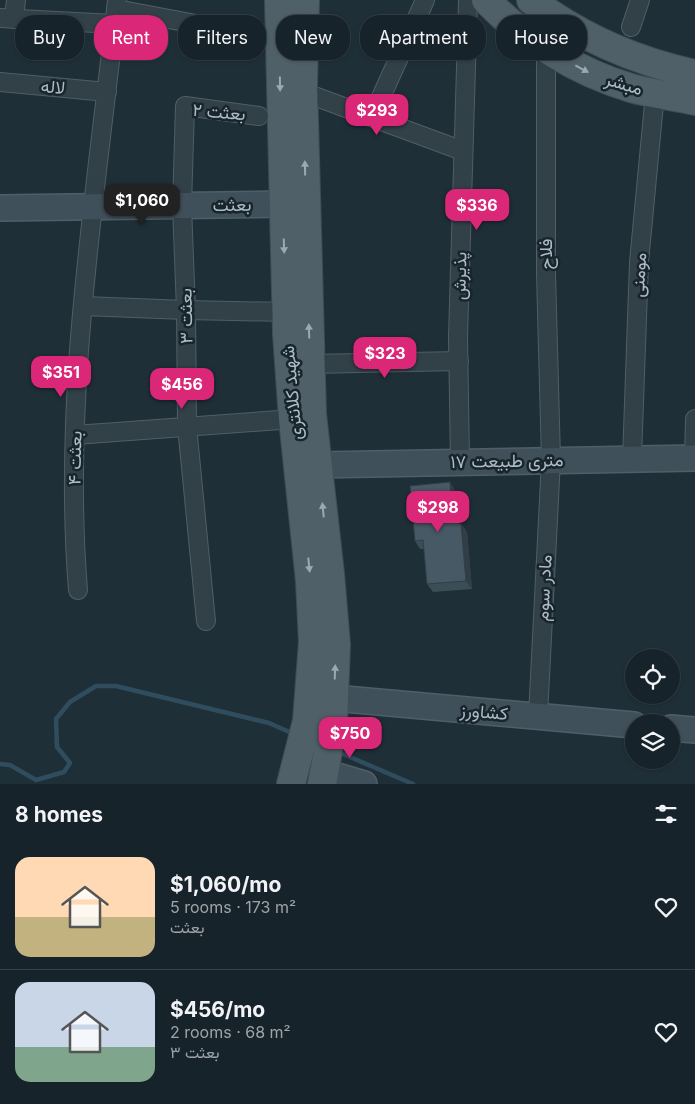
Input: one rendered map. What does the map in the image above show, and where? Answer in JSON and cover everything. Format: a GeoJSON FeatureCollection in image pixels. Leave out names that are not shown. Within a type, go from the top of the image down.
{"type":"FeatureCollection","features":[{"type":"Feature","properties":{"kind":"main road","name":"شهید کلانتری"},"geometry":{"type":"LineString","coordinates":[[279,0],[279,15]]}},
{"type":"Feature","properties":{"kind":"main road","name":"شهید کلانتری"},"geometry":{"type":"LineString","coordinates":[[305,0],[303,92],[312,414],[336,645],[334,698],[326,763]]}},
{"type":"Feature","properties":{"kind":"main road","name":"مبشر"},"geometry":{"type":"LineString","coordinates":[[486,0],[502,15]]}},
{"type":"Feature","properties":{"kind":"main road"},"geometry":{"type":"LineString","coordinates":[[536,2],[584,35],[618,51],[649,62],[695,74]]}},
{"type":"Feature","properties":{"kind":"main road","name":"شهید کلانتری"},"geometry":{"type":"LineString","coordinates":[[280,60],[286,312],[293,419],[310,581],[313,642],[303,737],[291,784]]}},
{"type":"Feature","properties":{"kind":"main road","name":"مبشر"},"geometry":{"type":"LineString","coordinates":[[567,60],[588,72],[632,88],[695,101]]}},
{"type":"Feature","properties":{"kind":"street"},"geometry":{"type":"LineString","coordinates":[[7,18],[16,0]]}},
{"type":"Feature","properties":{"kind":"street"},"geometry":{"type":"LineString","coordinates":[[372,117],[425,0]]}},
{"type":"Feature","properties":{"kind":"street","name":"پذیرش"},"geometry":{"type":"LineString","coordinates":[[460,462],[459,360],[468,0]]}},
{"type":"Feature","properties":{"kind":"street"},"geometry":{"type":"LineString","coordinates":[[631,27],[640,0]]}},
{"type":"Feature","properties":{"kind":"street"},"geometry":{"type":"LineString","coordinates":[[7,18],[115,11],[276,39]]}},
{"type":"Feature","properties":{"kind":"street","name":"بعثت ۴"},"geometry":{"type":"LineString","coordinates":[[78,590],[74,542],[75,435],[83,306],[115,11]]}},
{"type":"Feature","properties":{"kind":"street","name":"فلاح"},"geometry":{"type":"LineString","coordinates":[[546,60],[546,274],[551,460]]}},
{"type":"Feature","properties":{"kind":"street","name":"لاله"},"geometry":{"type":"LineString","coordinates":[[0,82],[107,92]]}},
{"type":"Feature","properties":{"kind":"street"},"geometry":{"type":"LineString","coordinates":[[303,92],[463,151]]}},
{"type":"Feature","properties":{"kind":"street","name":"مومنی"},"geometry":{"type":"LineString","coordinates":[[632,459],[639,262],[655,93]]}},
{"type":"Feature","properties":{"kind":"street","name":"بعثت ۲"},"geometry":{"type":"LineString","coordinates":[[182,206],[185,106],[259,116]]}},
{"type":"Feature","properties":{"kind":"street","name":"بعثت"},"geometry":{"type":"LineString","coordinates":[[0,208],[283,204]]}},
{"type":"Feature","properties":{"kind":"street","name":"بعثت ۳"},"geometry":{"type":"LineString","coordinates":[[182,206],[186,310],[187,426],[206,621]]}},
{"type":"Feature","properties":{"kind":"street"},"geometry":{"type":"LineString","coordinates":[[83,306],[286,312]]}},
{"type":"Feature","properties":{"kind":"street"},"geometry":{"type":"LineString","coordinates":[[310,364],[459,360]]}},
{"type":"Feature","properties":{"kind":"street"},"geometry":{"type":"LineString","coordinates":[[75,435],[293,419]]}},
{"type":"Feature","properties":{"kind":"street"},"geometry":{"type":"LineString","coordinates":[[694,458],[695,419]]}},
{"type":"Feature","properties":{"kind":"street","name":"۱۷ متری طبیعت"},"geometry":{"type":"LineString","coordinates":[[318,465],[694,458]]}},
{"type":"Feature","properties":{"kind":"street","name":"مادر سوم"},"geometry":{"type":"LineString","coordinates":[[538,716],[551,460]]}},
{"type":"Feature","properties":{"kind":"street","name":"کشاورز"},"geometry":{"type":"LineString","coordinates":[[334,698],[625,724]]}},
{"type":"Feature","properties":{"kind":"street"},"geometry":{"type":"LineString","coordinates":[[680,729],[695,730]]}},
{"type":"Feature","properties":{"kind":"street"},"geometry":{"type":"LineString","coordinates":[[326,763],[364,784]]}},
{"type":"Feature","properties":{"kind":"building"},"geometry":{"type":"Polygon","coordinates":[[[450,482],[453,521],[461,524],[466,581],[427,584],[423,540],[415,541],[410,486],[450,482]]]}},
{"type":"Feature","properties":{"kind":"waterway"},"geometry":{"type":"LineString","coordinates":[[0,764],[10,765],[36,780],[64,772],[70,763],[57,747],[56,719],[70,702],[96,686],[116,686],[269,723],[294,734]]}},
{"type":"Feature","properties":{"kind":"waterway"},"geometry":{"type":"LineString","coordinates":[[336,751],[413,784]]}}]}
